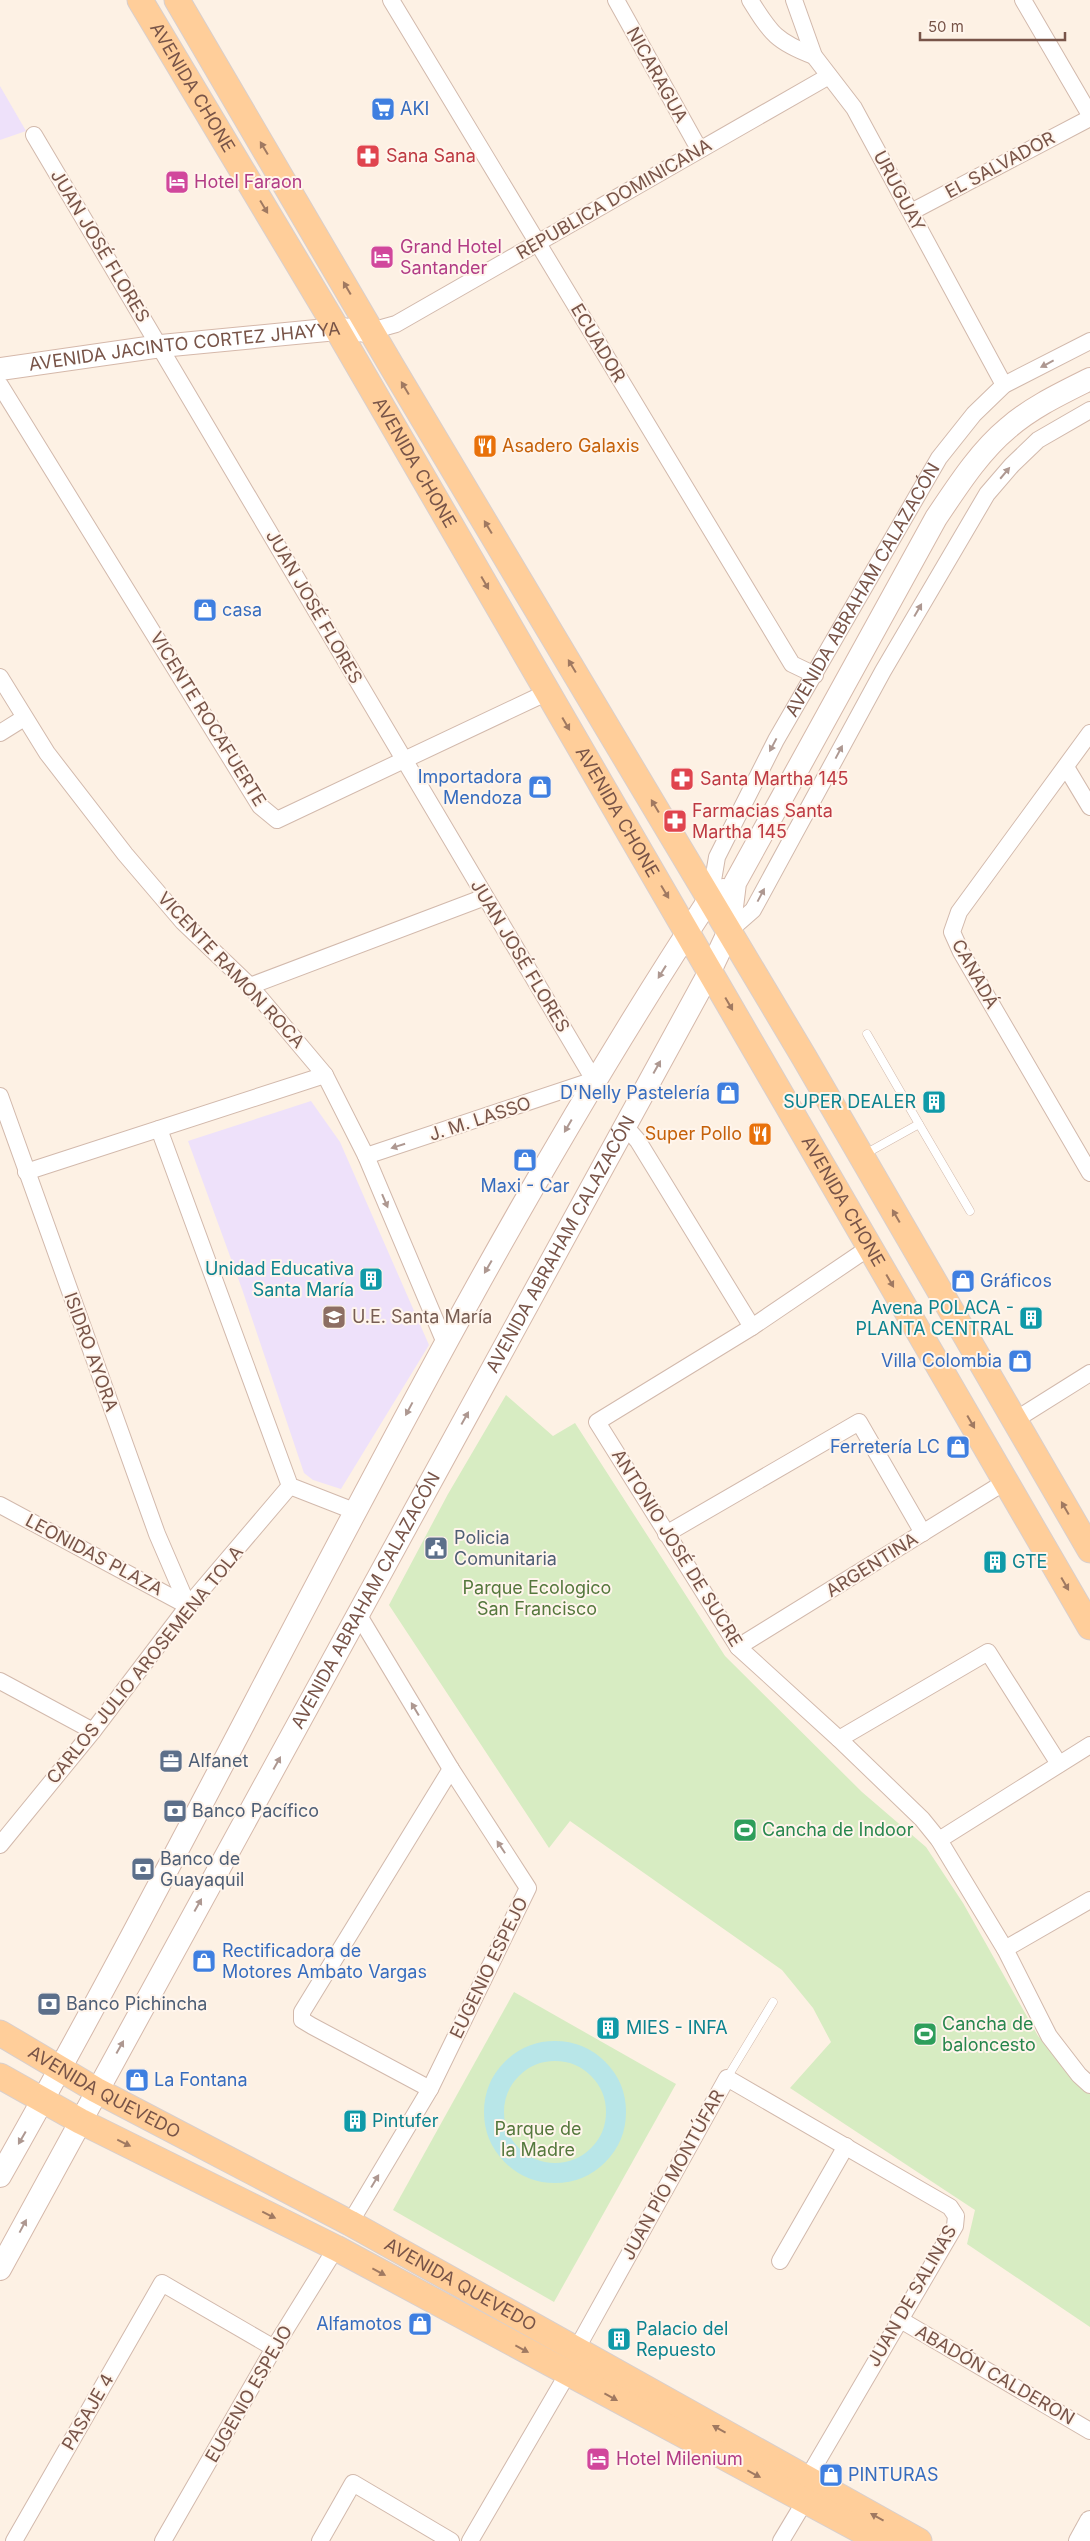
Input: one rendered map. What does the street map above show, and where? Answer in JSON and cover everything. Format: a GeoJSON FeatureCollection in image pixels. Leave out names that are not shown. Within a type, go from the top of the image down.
{"type":"FeatureCollection","features":[{"type":"Feature","properties":{"kind":"main road","name":"AVENIDA CHONE"},"geometry":{"type":"LineString","coordinates":[[140,0],[337,329],[688,931],[1090,1627]]}},
{"type":"Feature","properties":{"kind":"main road","name":"AVENIDA CHONE"},"geometry":{"type":"LineString","coordinates":[[177,0],[371,331],[862,1156],[1090,1550]]}},
{"type":"Feature","properties":{"kind":"main road","name":"AVENIDA JACINTO CORTEZ JHAYYA"},"geometry":{"type":"LineString","coordinates":[[0,369],[161,346],[337,329],[371,331]]}},
{"type":"Feature","properties":{"kind":"main road","name":"AVENIDA ABRAHAM CALAZACÓN"},"geometry":{"type":"LineString","coordinates":[[0,2269],[96,2090],[710,970],[729,931],[735,883],[936,518],[962,480],[1008,428],[1049,400],[1090,379]]}},
{"type":"Feature","properties":{"kind":"main road","name":"AVENIDA ABRAHAM CALAZACÓN"},"geometry":{"type":"LineString","coordinates":[[0,2176],[106,1988],[354,1511],[445,1343],[594,1080],[710,898],[735,883]]}},
{"type":"Feature","properties":{"kind":"main road","name":"AVENIDA QUEVEDO"},"geometry":{"type":"LineString","coordinates":[[0,2033],[96,2090],[350,2222],[576,2350],[806,2490],[880,2541]]}},
{"type":"Feature","properties":{"kind":"main road","name":"AVENIDA QUEVEDO"},"geometry":{"type":"LineString","coordinates":[[0,2076],[80,2121],[336,2248],[568,2373],[806,2490],[919,2541]]}},
{"type":"Feature","properties":{"kind":"street","name":"ECUADOR"},"geometry":{"type":"LineString","coordinates":[[391,0],[792,664],[815,675]]}},
{"type":"Feature","properties":{"kind":"street","name":"NICARAGUA"},"geometry":{"type":"LineString","coordinates":[[616,0],[699,149]]}},
{"type":"Feature","properties":{"kind":"street"},"geometry":{"type":"LineString","coordinates":[[750,0],[765,23],[783,43],[814,56]]}},
{"type":"Feature","properties":{"kind":"street","name":"URUGUAY"},"geometry":{"type":"LineString","coordinates":[[794,0],[814,56],[854,108],[1004,385]]}},
{"type":"Feature","properties":{"kind":"street"},"geometry":{"type":"LineString","coordinates":[[1023,0],[1090,116]]}},
{"type":"Feature","properties":{"kind":"street","name":"REPUBLICA DOMINICANA"},"geometry":{"type":"LineString","coordinates":[[371,331],[396,324],[829,76]]}},
{"type":"Feature","properties":{"kind":"street","name":"EL SALVADOR"},"geometry":{"type":"LineString","coordinates":[[911,212],[1090,116]]}},
{"type":"Feature","properties":{"kind":"street","name":"JUAN JOSÉ FLORES"},"geometry":{"type":"LineString","coordinates":[[34,135],[161,346],[594,1080]]}},
{"type":"Feature","properties":{"kind":"street","name":"AVENIDA ABRAHAM CALAZACÓN"},"geometry":{"type":"LineString","coordinates":[[710,898],[716,857],[776,740],[938,458],[974,414],[1004,385],[1090,341]]}},
{"type":"Feature","properties":{"kind":"street","name":"VICENTE ROCAFUERTE"},"geometry":{"type":"LineString","coordinates":[[0,385],[260,806],[277,820],[548,692]]}},
{"type":"Feature","properties":{"kind":"street","name":"AVENIDA ABRAHAM CALAZACÓN"},"geometry":{"type":"LineString","coordinates":[[729,931],[753,910],[882,671],[987,494],[1012,465],[1038,440],[1090,410]]}},
{"type":"Feature","properties":{"kind":"street","name":"VICENTE RAMON ROCA"},"geometry":{"type":"LineString","coordinates":[[0,677],[47,753],[125,854],[182,922],[250,986],[325,1074],[366,1156],[445,1343]]}},
{"type":"Feature","properties":{"kind":"street"},"geometry":{"type":"LineString","coordinates":[[0,733],[24,718]]}},
{"type":"Feature","properties":{"kind":"street","name":"CANADÁ"},"geometry":{"type":"LineString","coordinates":[[1090,733],[960,912],[952,932],[961,952],[1090,1173]]}},
{"type":"Feature","properties":{"kind":"street"},"geometry":{"type":"LineString","coordinates":[[1066,767],[1090,807]]}},
{"type":"Feature","properties":{"kind":"street"},"geometry":{"type":"LineString","coordinates":[[250,986],[485,897]]}},
{"type":"Feature","properties":{"kind":"street"},"geometry":{"type":"LineString","coordinates":[[26,1172],[325,1074]]}},
{"type":"Feature","properties":{"kind":"street","name":"J. M. LASSO"},"geometry":{"type":"LineString","coordinates":[[366,1156],[594,1080]]}},
{"type":"Feature","properties":{"kind":"street","name":"ISIDRO AYORA"},"geometry":{"type":"LineString","coordinates":[[0,1096],[158,1534],[188,1606]]}},
{"type":"Feature","properties":{"kind":"street"},"geometry":{"type":"LineString","coordinates":[[625,1126],[638,1141],[752,1327]]}},
{"type":"Feature","properties":{"kind":"street"},"geometry":{"type":"LineString","coordinates":[[159,1129],[290,1486],[354,1511]]}},
{"type":"Feature","properties":{"kind":"street","name":"ANTONIO JOSÉ DE SUCRE"},"geometry":{"type":"LineString","coordinates":[[870,1247],[752,1327],[597,1422],[738,1647],[839,1739],[922,1819],[939,1840],[1005,1949],[1049,2036],[1086,2076]]}},
{"type":"Feature","properties":{"kind":"street"},"geometry":{"type":"LineString","coordinates":[[1014,1420],[1090,1374]]}},
{"type":"Feature","properties":{"kind":"street"},"geometry":{"type":"LineString","coordinates":[[666,1534],[858,1422],[924,1533]]}},
{"type":"Feature","properties":{"kind":"street","name":"ARGENTINA"},"geometry":{"type":"LineString","coordinates":[[738,1647],[1005,1482]]}},
{"type":"Feature","properties":{"kind":"street","name":"CARLOS JULIO AROSEMENA TOLA"},"geometry":{"type":"LineString","coordinates":[[0,1845],[93,1731],[188,1606],[290,1486]]}},
{"type":"Feature","properties":{"kind":"street","name":"LEONIDAS PLAZA"},"geometry":{"type":"LineString","coordinates":[[0,1505],[188,1606]]}},
{"type":"Feature","properties":{"kind":"street","name":"EUGENIO ESPEJO"},"geometry":{"type":"LineString","coordinates":[[350,2222],[430,2089],[528,1888],[451,1769],[358,1614]]}},
{"type":"Feature","properties":{"kind":"street"},"geometry":{"type":"LineString","coordinates":[[839,1739],[988,1652],[1059,1764]]}},
{"type":"Feature","properties":{"kind":"street"},"geometry":{"type":"LineString","coordinates":[[0,1681],[93,1731]]}},
{"type":"Feature","properties":{"kind":"street"},"geometry":{"type":"LineString","coordinates":[[939,1840],[1090,1745]]}},
{"type":"Feature","properties":{"kind":"street"},"geometry":{"type":"LineString","coordinates":[[430,2089],[302,2020],[302,2012],[451,1769]]}},
{"type":"Feature","properties":{"kind":"street"},"geometry":{"type":"LineString","coordinates":[[1005,1949],[1090,1900]]}},
{"type":"Feature","properties":{"kind":"street","name":"JUAN DE SALINAS"},"geometry":{"type":"LineString","coordinates":[[727,2078],[950,2208],[956,2216],[955,2226],[899,2319],[806,2490],[781,2541]]}},
{"type":"Feature","properties":{"kind":"street","name":"JUAN PÍO MONTÚFAR"},"geometry":{"type":"LineString","coordinates":[[576,2350],[727,2078]]}},
{"type":"Feature","properties":{"kind":"street"},"geometry":{"type":"LineString","coordinates":[[780,2261],[846,2146]]}},
{"type":"Feature","properties":{"kind":"street","name":"EUGENIO ESPEJO"},"geometry":{"type":"LineString","coordinates":[[163,2541],[274,2348],[336,2248]]}},
{"type":"Feature","properties":{"kind":"street","name":"PASAJE 4"},"geometry":{"type":"LineString","coordinates":[[14,2541],[162,2283],[274,2348]]}},
{"type":"Feature","properties":{"kind":"street","name":"ABADÓN CALDERON"},"geometry":{"type":"LineString","coordinates":[[899,2319],[1090,2431]]}},
{"type":"Feature","properties":{"kind":"street"},"geometry":{"type":"LineString","coordinates":[[470,2541],[568,2373]]}},
{"type":"Feature","properties":{"kind":"street"},"geometry":{"type":"LineString","coordinates":[[320,2541],[353,2483],[452,2541]]}},
{"type":"Feature","properties":{"kind":"street"},"geometry":{"type":"LineString","coordinates":[[1079,2541],[1090,2521]]}},
{"type":"Feature","properties":{"kind":"lane"},"geometry":{"type":"LineString","coordinates":[[867,1034],[970,1210]]}},
{"type":"Feature","properties":{"kind":"lane"},"geometry":{"type":"LineString","coordinates":[[862,1156],[919,1124]]}},
{"type":"Feature","properties":{"kind":"lane","name":"JUAN PÍO MONTÚFAR"},"geometry":{"type":"LineString","coordinates":[[727,2078],[773,2002]]}},
{"type":"Feature","properties":{"kind":"shaded area"},"geometry":{"type":"Polygon","coordinates":[[[0,86],[26,131],[0,140],[0,86]]]}},
{"type":"Feature","properties":{"kind":"shaded area","name":"U.E. Santa María"},"geometry":{"type":"Polygon","coordinates":[[[311,1101],[340,1142],[429,1345],[341,1489],[313,1480],[304,1473],[242,1289],[188,1141],[311,1101]]]}},
{"type":"Feature","properties":{"kind":"green space","name":"Parque Ecologico San Francisco"},"geometry":{"type":"Polygon","coordinates":[[[506,1395],[553,1436],[575,1423],[725,1656],[862,1792],[926,1847],[963,1903],[1038,2036],[1090,2089],[1090,2327],[967,2244],[975,2210],[790,2088],[831,2042],[813,2008],[782,1970],[570,1821],[549,1848],[389,1605],[448,1494],[506,1395]]]}},
{"type":"Feature","properties":{"kind":"green space","name":"Parque de la Madre"},"geometry":{"type":"Polygon","coordinates":[[[514,1992],[676,2084],[554,2302],[393,2210],[514,1992]]]}},
{"type":"Feature","properties":{"kind":"waterway"},"geometry":{"type":"LineString","coordinates":[[555,2051],[567,2052],[578,2056],[589,2061],[598,2069],[606,2078],[611,2089],[615,2100],[616,2112],[615,2124],[611,2135],[606,2146],[598,2155],[589,2163],[578,2168],[567,2172],[555,2173],[543,2172],[532,2168],[521,2163],[512,2155],[504,2146],[499,2135],[495,2124],[494,2112],[495,2100],[499,2089],[504,2078],[512,2069],[521,2061],[532,2056],[543,2052],[555,2051]]}},
{"type":"Feature","properties":{"kind":"place","name":"AKI"},"geometry":{"type":"Point","coordinates":[383,109]}},
{"type":"Feature","properties":{"kind":"place","name":"Sana Sana"},"geometry":{"type":"Point","coordinates":[368,156]}},
{"type":"Feature","properties":{"kind":"place","name":"Hotel Faraon"},"geometry":{"type":"Point","coordinates":[177,182]}},
{"type":"Feature","properties":{"kind":"place","name":"Grand Hotel Santander"},"geometry":{"type":"Point","coordinates":[382,257]}},
{"type":"Feature","properties":{"kind":"place","name":"Asadero Galaxis"},"geometry":{"type":"Point","coordinates":[485,446]}},
{"type":"Feature","properties":{"kind":"place","name":"casa"},"geometry":{"type":"Point","coordinates":[205,610]}},
{"type":"Feature","properties":{"kind":"place","name":"Santa Martha 145"},"geometry":{"type":"Point","coordinates":[682,779]}},
{"type":"Feature","properties":{"kind":"place","name":"Importadora Mendoza"},"geometry":{"type":"Point","coordinates":[540,787]}},
{"type":"Feature","properties":{"kind":"place","name":"Farmacias Santa Martha 145"},"geometry":{"type":"Point","coordinates":[675,821]}},
{"type":"Feature","properties":{"kind":"place","name":"D'Nelly Pastelería"},"geometry":{"type":"Point","coordinates":[728,1093]}},
{"type":"Feature","properties":{"kind":"place","name":"SUPER DEALER"},"geometry":{"type":"Point","coordinates":[934,1102]}},
{"type":"Feature","properties":{"kind":"place","name":"Super Pollo"},"geometry":{"type":"Point","coordinates":[760,1134]}},
{"type":"Feature","properties":{"kind":"place","name":"Maxi - Car"},"geometry":{"type":"Point","coordinates":[525,1160]}},
{"type":"Feature","properties":{"kind":"place","name":"Unidad Educativa Santa María"},"geometry":{"type":"Point","coordinates":[371,1279]}},
{"type":"Feature","properties":{"kind":"place","name":"Gráficos"},"geometry":{"type":"Point","coordinates":[963,1281]}},
{"type":"Feature","properties":{"kind":"place","name":"U.E. Santa María"},"geometry":{"type":"Point","coordinates":[334,1317]}},
{"type":"Feature","properties":{"kind":"place","name":"Avena POLACA - PLANTA CENTRAL"},"geometry":{"type":"Point","coordinates":[1031,1318]}},
{"type":"Feature","properties":{"kind":"place","name":"Villa Colombia"},"geometry":{"type":"Point","coordinates":[1020,1361]}},
{"type":"Feature","properties":{"kind":"place","name":"Ferretería LC"},"geometry":{"type":"Point","coordinates":[958,1447]}},
{"type":"Feature","properties":{"kind":"place","name":"Policia Comunitaria"},"geometry":{"type":"Point","coordinates":[436,1548]}},
{"type":"Feature","properties":{"kind":"place","name":"GTE"},"geometry":{"type":"Point","coordinates":[995,1562]}},
{"type":"Feature","properties":{"kind":"place","name":"Alfanet"},"geometry":{"type":"Point","coordinates":[171,1761]}},
{"type":"Feature","properties":{"kind":"place","name":"Banco Pacífico"},"geometry":{"type":"Point","coordinates":[175,1811]}},
{"type":"Feature","properties":{"kind":"place","name":"Cancha de Indoor"},"geometry":{"type":"Point","coordinates":[745,1830]}},
{"type":"Feature","properties":{"kind":"place","name":"Banco de Guayaquil"},"geometry":{"type":"Point","coordinates":[143,1869]}},
{"type":"Feature","properties":{"kind":"place","name":"Rectificadora de Motores Ambato Vargas"},"geometry":{"type":"Point","coordinates":[204,1961]}},
{"type":"Feature","properties":{"kind":"place","name":"Banco Pichincha"},"geometry":{"type":"Point","coordinates":[49,2004]}},
{"type":"Feature","properties":{"kind":"place","name":"MIES - INFA"},"geometry":{"type":"Point","coordinates":[608,2028]}},
{"type":"Feature","properties":{"kind":"place","name":"Cancha de baloncesto"},"geometry":{"type":"Point","coordinates":[925,2034]}},
{"type":"Feature","properties":{"kind":"place","name":"La Fontana"},"geometry":{"type":"Point","coordinates":[137,2080]}},
{"type":"Feature","properties":{"kind":"place","name":"Pintufer"},"geometry":{"type":"Point","coordinates":[355,2121]}},
{"type":"Feature","properties":{"kind":"place","name":"Alfamotos"},"geometry":{"type":"Point","coordinates":[420,2324]}},
{"type":"Feature","properties":{"kind":"place","name":"Palacio del Repuesto"},"geometry":{"type":"Point","coordinates":[619,2339]}},
{"type":"Feature","properties":{"kind":"place","name":"Hotel Milenium"},"geometry":{"type":"Point","coordinates":[598,2459]}},
{"type":"Feature","properties":{"kind":"place","name":"PINTURAS"},"geometry":{"type":"Point","coordinates":[831,2475]}}]}
